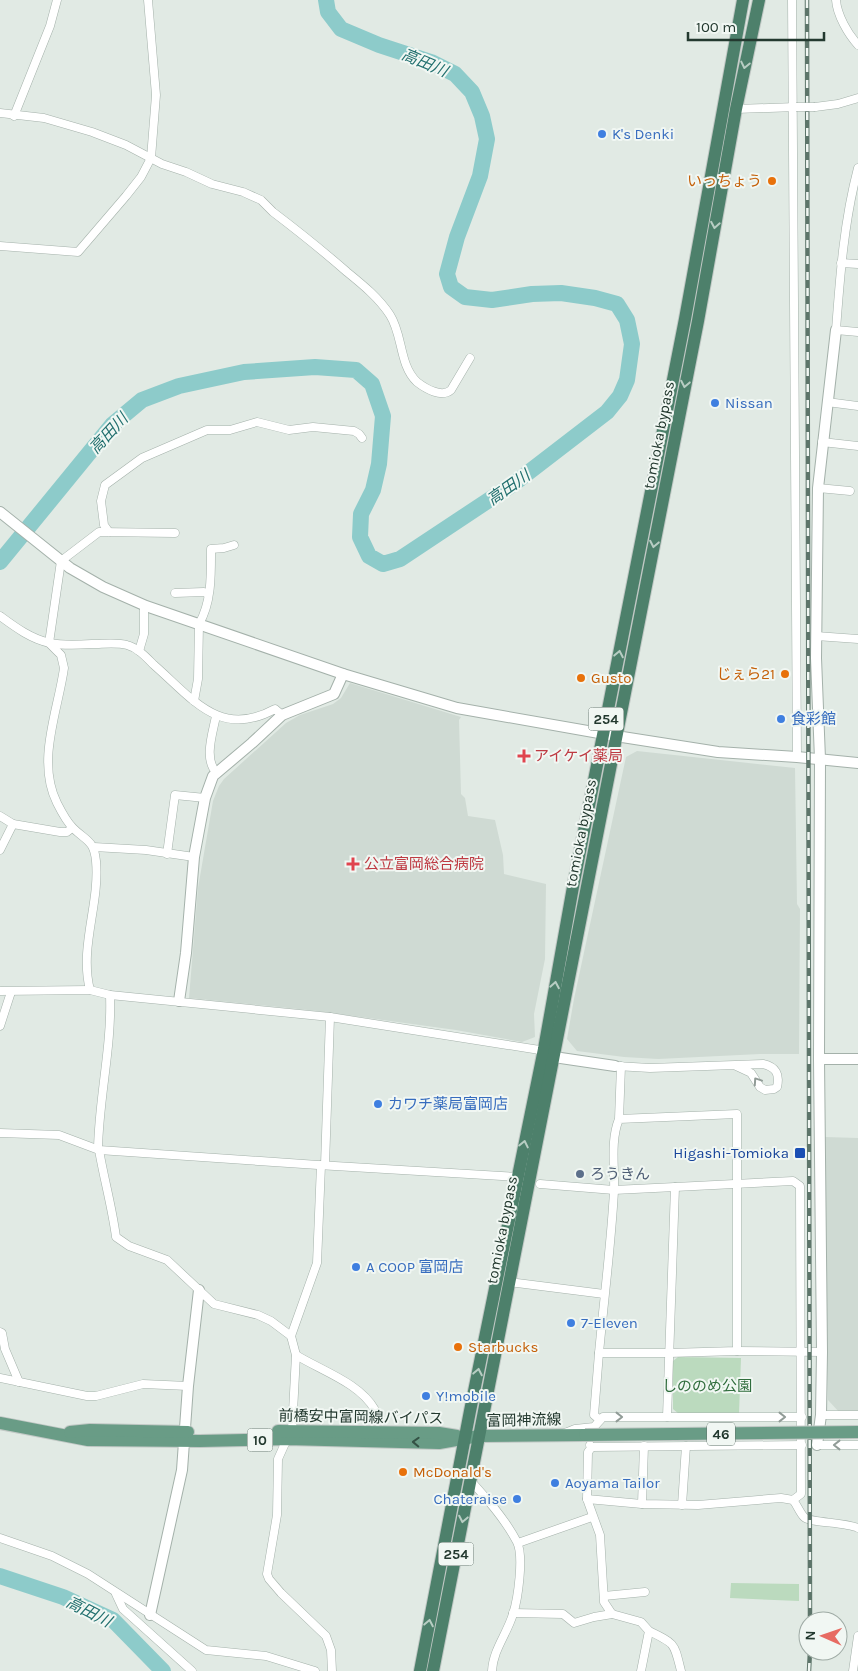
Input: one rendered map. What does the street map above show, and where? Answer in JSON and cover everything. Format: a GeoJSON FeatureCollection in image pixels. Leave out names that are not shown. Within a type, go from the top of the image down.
{"type":"FeatureCollection","features":[{"type":"Feature","properties":{"kind":"highway","name":"tomioka bypass"},"geometry":{"type":"LineString","coordinates":[[433,1671],[508,1282],[743,0]]}},
{"type":"Feature","properties":{"kind":"highway","name":"tomioka bypass"},"geometry":{"type":"LineString","coordinates":[[609,735],[698,321],[736,109],[759,0]]}},
{"type":"Feature","properties":{"kind":"highway","name":"tomioka bypass"},"geometry":{"type":"LineString","coordinates":[[420,1671],[517,1177],[549,1053]]}},
{"type":"Feature","properties":{"kind":"main road","name":"前橋安中富岡線バイパス"},"geometry":{"type":"LineString","coordinates":[[0,1423],[88,1440],[184,1436],[289,1435],[438,1443],[465,1437]]}},
{"type":"Feature","properties":{"kind":"main road","name":"46"},"geometry":{"type":"LineString","coordinates":[[585,1435],[858,1432]]}},
{"type":"Feature","properties":{"kind":"main road","name":"富岡神流線"},"geometry":{"type":"LineString","coordinates":[[465,1437],[585,1435]]}},
{"type":"Feature","properties":{"kind":"street"},"geometry":{"type":"LineString","coordinates":[[14,116],[50,26],[57,0]]}},
{"type":"Feature","properties":{"kind":"street"},"geometry":{"type":"LineString","coordinates":[[0,246],[78,252],[141,177],[151,158],[156,95],[148,0]]}},
{"type":"Feature","properties":{"kind":"street"},"geometry":{"type":"LineString","coordinates":[[792,0],[795,107],[797,757]]}},
{"type":"Feature","properties":{"kind":"street"},"geometry":{"type":"LineString","coordinates":[[836,0],[845,25],[858,45]]}},
{"type":"Feature","properties":{"kind":"street"},"geometry":{"type":"LineString","coordinates":[[736,109],[815,107],[838,104],[858,98]]}},
{"type":"Feature","properties":{"kind":"street"},"geometry":{"type":"LineString","coordinates":[[0,113],[44,118],[68,124],[126,145],[162,164],[212,184],[244,192],[261,200],[374,296],[391,316],[400,339],[407,367],[418,382],[441,394],[447,394],[451,390],[470,358]]}},
{"type":"Feature","properties":{"kind":"street"},"geometry":{"type":"LineString","coordinates":[[858,168],[850,198],[841,263],[836,330],[822,442],[818,488],[816,636],[820,759],[819,1059],[822,1352],[821,1415],[817,1445],[858,1445]]}},
{"type":"Feature","properties":{"kind":"street"},"geometry":{"type":"LineString","coordinates":[[850,198],[858,192]]}},
{"type":"Feature","properties":{"kind":"street"},"geometry":{"type":"LineString","coordinates":[[841,263],[858,264]]}},
{"type":"Feature","properties":{"kind":"street"},"geometry":{"type":"LineString","coordinates":[[836,330],[858,332]]}},
{"type":"Feature","properties":{"kind":"street"},"geometry":{"type":"LineString","coordinates":[[827,402],[858,406]]}},
{"type":"Feature","properties":{"kind":"street"},"geometry":{"type":"LineString","coordinates":[[109,532],[104,525],[101,501],[106,485],[142,458],[207,430],[230,430],[257,422],[289,430],[313,427],[354,431],[360,434],[362,438]]}},
{"type":"Feature","properties":{"kind":"street"},"geometry":{"type":"LineString","coordinates":[[822,442],[858,446]]}},
{"type":"Feature","properties":{"kind":"street"},"geometry":{"type":"LineString","coordinates":[[818,488],[850,491]]}},
{"type":"Feature","properties":{"kind":"street"},"geometry":{"type":"LineString","coordinates":[[0,512],[61,562],[103,588],[144,605],[343,674],[457,708],[718,752],[858,763]]}},
{"type":"Feature","properties":{"kind":"street"},"geometry":{"type":"LineString","coordinates":[[49,643],[61,562],[99,532],[175,533]]}},
{"type":"Feature","properties":{"kind":"street"},"geometry":{"type":"LineString","coordinates":[[194,701],[198,679],[199,624],[208,594],[211,574],[211,549],[234,545]]}},
{"type":"Feature","properties":{"kind":"street"},"geometry":{"type":"LineString","coordinates":[[175,593],[204,592],[208,594]]}},
{"type":"Feature","properties":{"kind":"street"},"geometry":{"type":"LineString","coordinates":[[139,651],[144,634],[144,605]]}},
{"type":"Feature","properties":{"kind":"street"},"geometry":{"type":"LineString","coordinates":[[0,616],[26,634],[49,643],[126,644],[139,651],[194,701],[216,716],[228,720],[252,719],[275,709],[282,716]]}},
{"type":"Feature","properties":{"kind":"street"},"geometry":{"type":"LineString","coordinates":[[816,636],[858,639]]}},
{"type":"Feature","properties":{"kind":"street"},"geometry":{"type":"LineString","coordinates":[[49,643],[61,655],[64,668],[48,750],[48,773],[51,790],[72,828],[85,837],[94,847],[96,862],[87,957],[87,980],[90,990]]}},
{"type":"Feature","properties":{"kind":"street"},"geometry":{"type":"LineString","coordinates":[[179,1001],[186,953],[194,857],[205,798],[213,776],[282,716],[334,694],[343,674]]}},
{"type":"Feature","properties":{"kind":"street"},"geometry":{"type":"LineString","coordinates":[[216,716],[210,755],[212,768],[216,773]]}},
{"type":"Feature","properties":{"kind":"street"},"geometry":{"type":"LineString","coordinates":[[167,854],[175,794],[205,798]]}},
{"type":"Feature","properties":{"kind":"street"},"geometry":{"type":"LineString","coordinates":[[0,816],[13,824],[60,832],[66,832],[72,828]]}},
{"type":"Feature","properties":{"kind":"street"},"geometry":{"type":"LineString","coordinates":[[0,850],[13,824]]}},
{"type":"Feature","properties":{"kind":"street"},"geometry":{"type":"LineString","coordinates":[[94,847],[146,850],[194,857]]}},
{"type":"Feature","properties":{"kind":"street"},"geometry":{"type":"LineString","coordinates":[[0,991],[90,990],[110,995],[330,1017],[618,1066],[650,1068],[749,1065],[769,1066],[774,1068],[778,1074],[777,1087],[765,1090],[760,1087],[751,1073],[736,1066]]}},
{"type":"Feature","properties":{"kind":"street"},"geometry":{"type":"LineString","coordinates":[[0,1026],[10,992]]}},
{"type":"Feature","properties":{"kind":"street"},"geometry":{"type":"LineString","coordinates":[[110,995],[111,1014],[98,1118],[98,1149],[110,1200],[116,1237],[130,1246],[166,1260],[214,1304],[258,1315],[271,1321],[291,1336]]}},
{"type":"Feature","properties":{"kind":"street"},"geometry":{"type":"LineString","coordinates":[[330,1017],[317,1263],[291,1336],[296,1355],[289,1435],[278,1459],[278,1515],[267,1574],[281,1593],[326,1636],[331,1650],[332,1671]]}},
{"type":"Feature","properties":{"kind":"street"},"geometry":{"type":"LineString","coordinates":[[819,1059],[858,1059]]}},
{"type":"Feature","properties":{"kind":"street"},"geometry":{"type":"LineString","coordinates":[[600,1420],[594,1415],[614,1190],[614,1144],[619,1119],[618,1066]]}},
{"type":"Feature","properties":{"kind":"street"},"geometry":{"type":"LineString","coordinates":[[619,1119],[737,1114],[737,1351]]}},
{"type":"Feature","properties":{"kind":"street"},"geometry":{"type":"LineString","coordinates":[[0,1133],[59,1135],[98,1149],[517,1177]]}},
{"type":"Feature","properties":{"kind":"street"},"geometry":{"type":"LineString","coordinates":[[540,1184],[614,1190],[793,1181],[800,1186],[801,1494],[793,1500],[781,1498],[698,1505],[642,1504],[587,1499]]}},
{"type":"Feature","properties":{"kind":"street"},"geometry":{"type":"LineString","coordinates":[[667,1417],[675,1187]]}},
{"type":"Feature","properties":{"kind":"street"},"geometry":{"type":"LineString","coordinates":[[508,1282],[604,1294]]}},
{"type":"Feature","properties":{"kind":"street"},"geometry":{"type":"LineString","coordinates":[[150,1615],[182,1470],[188,1386],[199,1290]]}},
{"type":"Feature","properties":{"kind":"street"},"geometry":{"type":"LineString","coordinates":[[0,1332],[2,1333],[5,1349],[20,1382]]}},
{"type":"Feature","properties":{"kind":"street"},"geometry":{"type":"LineString","coordinates":[[599,1352],[822,1352]]}},
{"type":"Feature","properties":{"kind":"street"},"geometry":{"type":"LineString","coordinates":[[296,1355],[317,1368],[339,1378],[371,1404],[375,1410]]}},
{"type":"Feature","properties":{"kind":"street"},"geometry":{"type":"LineString","coordinates":[[0,1378],[87,1396],[96,1396],[143,1384],[188,1386]]}},
{"type":"Feature","properties":{"kind":"street"},"geometry":{"type":"LineString","coordinates":[[821,1415],[858,1415]]}},
{"type":"Feature","properties":{"kind":"street"},"geometry":{"type":"LineString","coordinates":[[559,1435],[575,1429],[594,1427],[603,1417],[802,1417]]}},
{"type":"Feature","properties":{"kind":"street"},"geometry":{"type":"LineString","coordinates":[[585,1435],[592,1447]]}},
{"type":"Feature","properties":{"kind":"street"},"geometry":{"type":"LineString","coordinates":[[592,1447],[802,1445]]}},
{"type":"Feature","properties":{"kind":"street"},"geometry":{"type":"LineString","coordinates":[[642,1504],[644,1446]]}},
{"type":"Feature","properties":{"kind":"street"},"geometry":{"type":"LineString","coordinates":[[682,1505],[686,1446]]}},
{"type":"Feature","properties":{"kind":"street"},"geometry":{"type":"LineString","coordinates":[[592,1447],[588,1452],[587,1499],[600,1535],[604,1602],[612,1614]]}},
{"type":"Feature","properties":{"kind":"street"},"geometry":{"type":"LineString","coordinates":[[470,1480],[497,1511],[518,1543],[520,1573],[514,1613],[492,1659],[492,1671]]}},
{"type":"Feature","properties":{"kind":"street"},"geometry":{"type":"LineString","coordinates":[[793,1500],[804,1518],[810,1521],[835,1522],[858,1528]]}},
{"type":"Feature","properties":{"kind":"street"},"geometry":{"type":"LineString","coordinates":[[518,1543],[592,1517]]}},
{"type":"Feature","properties":{"kind":"street"},"geometry":{"type":"LineString","coordinates":[[0,1538],[52,1556],[88,1574],[206,1650],[266,1656],[314,1671]]}},
{"type":"Feature","properties":{"kind":"street"},"geometry":{"type":"LineString","coordinates":[[604,1596],[645,1592]]}},
{"type":"Feature","properties":{"kind":"street"},"geometry":{"type":"LineString","coordinates":[[116,1593],[124,1609],[192,1671]]}},
{"type":"Feature","properties":{"kind":"street"},"geometry":{"type":"LineString","coordinates":[[514,1613],[563,1614],[574,1623],[612,1614],[641,1622],[649,1631],[671,1642],[676,1651],[681,1671]]}},
{"type":"Feature","properties":{"kind":"street"},"geometry":{"type":"LineString","coordinates":[[641,1671],[649,1631]]}},
{"type":"Feature","properties":{"kind":"street"},"geometry":{"type":"LineString","coordinates":[[855,1668],[858,1636]]}},
{"type":"Feature","properties":{"kind":"shaded area","name":"公立富岡総合病院"},"geometry":{"type":"Polygon","coordinates":[[[350,683],[461,717],[459,720],[461,794],[465,798],[468,816],[495,820],[503,855],[504,874],[546,884],[545,959],[534,1014],[535,1037],[522,1042],[456,1030],[317,1011],[189,998],[198,888],[213,801],[219,786],[224,779],[286,723],[300,715],[333,704],[341,698],[350,683]]]}},
{"type":"Feature","properties":{"kind":"shaded area"},"geometry":{"type":"Polygon","coordinates":[[[637,751],[795,768],[797,904],[800,909],[799,1054],[658,1059],[624,1057],[577,1051],[567,1039],[626,757],[637,751]]]}},
{"type":"Feature","properties":{"kind":"shaded area"},"geometry":{"type":"Polygon","coordinates":[[[825,1137],[858,1138],[858,1413],[840,1413],[828,1400],[825,1137]]]}},
{"type":"Feature","properties":{"kind":"green space","name":"しののめ公園"},"geometry":{"type":"Polygon","coordinates":[[[678,1357],[741,1358],[739,1414],[679,1414],[673,1409],[673,1361],[678,1357]]]}},
{"type":"Feature","properties":{"kind":"green space"},"geometry":{"type":"Polygon","coordinates":[[[731,1583],[799,1584],[799,1601],[730,1598],[731,1583]]]}},
{"type":"Feature","properties":{"kind":"waterway","name":"高田川"},"geometry":{"type":"LineString","coordinates":[[0,562],[112,425],[142,400],[179,386],[244,372],[315,367],[356,370],[372,384],[383,416],[379,464],[373,490],[361,514],[360,537],[369,556],[383,564],[400,559],[516,482],[607,412],[620,396],[627,380],[632,344],[627,320],[617,304],[595,298],[561,293],[532,294],[492,300],[465,297],[451,287],[447,274],[457,237],[480,176],[487,139],[482,116],[472,92],[455,74],[431,62],[379,45],[341,29],[328,12],[326,0]]}},
{"type":"Feature","properties":{"kind":"waterway","name":"高田川"},"geometry":{"type":"LineString","coordinates":[[0,1576],[63,1597],[113,1620],[163,1671]]}},
{"type":"Feature","properties":{"kind":"railway"},"geometry":{"type":"LineString","coordinates":[[807,0],[810,1611]]}},
{"type":"Feature","properties":{"kind":"railway"},"geometry":{"type":"LineString","coordinates":[[809,1671],[810,1661]]}},
{"type":"Feature","properties":{"kind":"place","name":"K's Denki"},"geometry":{"type":"Point","coordinates":[602,134]}},
{"type":"Feature","properties":{"kind":"place","name":"いっちょう"},"geometry":{"type":"Point","coordinates":[772,181]}},
{"type":"Feature","properties":{"kind":"place","name":"Nissan"},"geometry":{"type":"Point","coordinates":[715,403]}},
{"type":"Feature","properties":{"kind":"place","name":"じぇら21"},"geometry":{"type":"Point","coordinates":[785,674]}},
{"type":"Feature","properties":{"kind":"place","name":"Gusto"},"geometry":{"type":"Point","coordinates":[581,678]}},
{"type":"Feature","properties":{"kind":"place","name":"食彩館"},"geometry":{"type":"Point","coordinates":[781,719]}},
{"type":"Feature","properties":{"kind":"place","name":"アイケイ薬局"},"geometry":{"type":"Point","coordinates":[524,756]}},
{"type":"Feature","properties":{"kind":"place","name":"公立富岡総合病院"},"geometry":{"type":"Point","coordinates":[353,864]}},
{"type":"Feature","properties":{"kind":"place","name":"カワチ薬局富岡店"},"geometry":{"type":"Point","coordinates":[378,1104]}},
{"type":"Feature","properties":{"kind":"place","name":"Higashi-Tomioka"},"geometry":{"type":"Point","coordinates":[800,1153]}},
{"type":"Feature","properties":{"kind":"place","name":"ろうきん"},"geometry":{"type":"Point","coordinates":[580,1174]}},
{"type":"Feature","properties":{"kind":"place","name":"A COOP 富岡店"},"geometry":{"type":"Point","coordinates":[356,1267]}},
{"type":"Feature","properties":{"kind":"place","name":"7-Eleven"},"geometry":{"type":"Point","coordinates":[571,1323]}},
{"type":"Feature","properties":{"kind":"place","name":"Starbucks"},"geometry":{"type":"Point","coordinates":[458,1347]}},
{"type":"Feature","properties":{"kind":"place","name":"Y!mobile"},"geometry":{"type":"Point","coordinates":[426,1396]}},
{"type":"Feature","properties":{"kind":"place","name":"McDonald's"},"geometry":{"type":"Point","coordinates":[403,1472]}},
{"type":"Feature","properties":{"kind":"place","name":"Aoyama Tailor"},"geometry":{"type":"Point","coordinates":[555,1483]}},
{"type":"Feature","properties":{"kind":"place","name":"Chateraise"},"geometry":{"type":"Point","coordinates":[517,1499]}}]}
